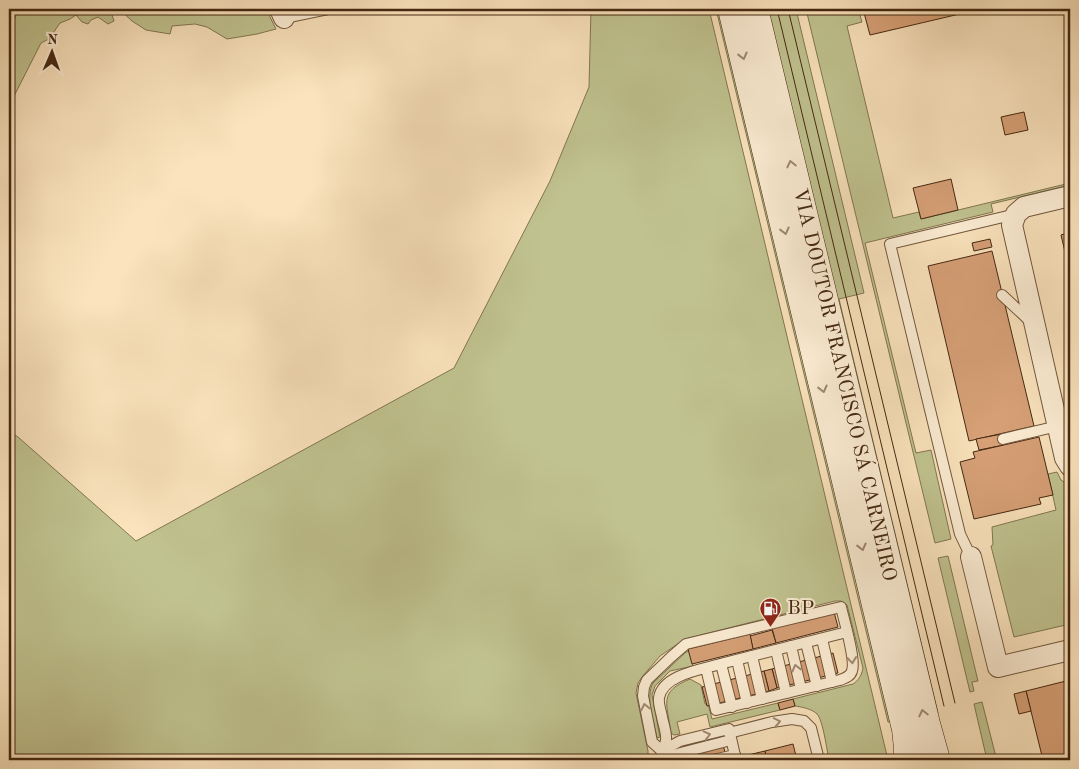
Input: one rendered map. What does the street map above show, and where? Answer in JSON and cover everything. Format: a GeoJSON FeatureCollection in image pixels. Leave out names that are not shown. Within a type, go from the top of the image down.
{"type":"FeatureCollection","features":[{"type":"Feature","properties":{"kind":"main road","name":"VIA DOUTOR FRANCISCO SÁ CARNEIRO"},"geometry":{"type":"LineString","coordinates":[[732,9],[906,729],[908,760]]}},
{"type":"Feature","properties":{"kind":"main road","name":"VIA DOUTOR FRANCISCO SÁ CARNEIRO"},"geometry":{"type":"LineString","coordinates":[[754,9],[923,715],[936,760]]}},
{"type":"Feature","properties":{"kind":"street"},"geometry":{"type":"LineString","coordinates":[[1070,196],[1024,207],[1016,214],[1013,220],[1013,230],[1065,458],[1070,466]]}},
{"type":"Feature","properties":{"kind":"street"},"geometry":{"type":"LineString","coordinates":[[971,557],[998,667],[1070,650]]}},
{"type":"Feature","properties":{"kind":"lane"},"geometry":{"type":"LineString","coordinates":[[282,14],[328,9]]}},
{"type":"Feature","properties":{"kind":"lane"},"geometry":{"type":"LineString","coordinates":[[971,557],[960,534],[890,244],[1016,214]]}},
{"type":"Feature","properties":{"kind":"lane"},"geometry":{"type":"LineString","coordinates":[[1002,295],[1035,325]]}},
{"type":"Feature","properties":{"kind":"lane"},"geometry":{"type":"LineString","coordinates":[[1003,439],[1058,426]]}},
{"type":"Feature","properties":{"kind":"lane"},"geometry":{"type":"LineString","coordinates":[[661,756],[652,742],[642,696],[647,680],[670,657],[686,644],[841,607],[853,666],[849,676],[817,686],[716,710],[706,668]]}},
{"type":"Feature","properties":{"kind":"lane"},"geometry":{"type":"LineString","coordinates":[[661,756],[666,740],[659,698],[663,688],[673,678],[847,632]]}},
{"type":"Feature","properties":{"kind":"lane"},"geometry":{"type":"LineString","coordinates":[[822,639],[832,682]]}},
{"type":"Feature","properties":{"kind":"lane"},"geometry":{"type":"LineString","coordinates":[[806,642],[817,686]]}},
{"type":"Feature","properties":{"kind":"lane"},"geometry":{"type":"LineString","coordinates":[[791,646],[801,689]]}},
{"type":"Feature","properties":{"kind":"lane"},"geometry":{"type":"LineString","coordinates":[[776,650],[786,693]]}},
{"type":"Feature","properties":{"kind":"lane"},"geometry":{"type":"LineString","coordinates":[[752,656],[762,699]]}},
{"type":"Feature","properties":{"kind":"lane"},"geometry":{"type":"LineString","coordinates":[[737,660],[747,703]]}},
{"type":"Feature","properties":{"kind":"lane"},"geometry":{"type":"LineString","coordinates":[[721,664],[732,706]]}},
{"type":"Feature","properties":{"kind":"lane"},"geometry":{"type":"LineString","coordinates":[[730,736],[772,722],[792,719],[804,721],[811,728],[819,760]]}},
{"type":"Feature","properties":{"kind":"lane"},"geometry":{"type":"LineString","coordinates":[[661,756],[680,741],[729,729],[735,757],[713,760]]}},
{"type":"Feature","properties":{"kind":"green space"},"geometry":{"type":"Polygon","coordinates":[[[19,9],[106,9],[111,12],[114,21],[108,24],[98,17],[91,20],[88,24],[82,22],[76,15],[60,23],[49,39],[41,43],[9,106],[9,31],[19,9]]]}},
{"type":"Feature","properties":{"kind":"green space"},"geometry":{"type":"Polygon","coordinates":[[[119,9],[266,9],[276,29],[227,39],[207,27],[195,24],[172,26],[170,34],[146,30],[119,9]]]}},
{"type":"Feature","properties":{"kind":"green space"},"geometry":{"type":"Polygon","coordinates":[[[591,9],[709,9],[888,760],[829,760],[819,717],[812,711],[795,706],[793,699],[853,684],[862,673],[863,668],[847,605],[841,601],[835,601],[685,639],[660,656],[638,683],[636,693],[648,751],[648,756],[645,760],[9,760],[9,431],[136,541],[454,368],[550,181],[589,87],[591,9]]]}},
{"type":"Feature","properties":{"kind":"green space"},"geometry":{"type":"Polygon","coordinates":[[[716,9],[721,9],[892,721],[888,722],[716,9]]]}},
{"type":"Feature","properties":{"kind":"green space"},"geometry":{"type":"Polygon","coordinates":[[[765,9],[796,9],[864,293],[839,299],[938,713],[934,714],[765,9]]]}},
{"type":"Feature","properties":{"kind":"green space"},"geometry":{"type":"Polygon","coordinates":[[[806,9],[858,9],[862,22],[847,26],[893,218],[919,212],[921,219],[1070,183],[1070,185],[991,204],[993,212],[865,243],[916,453],[931,450],[951,539],[935,543],[806,9]]]}},
{"type":"Feature","properties":{"kind":"green space"},"geometry":{"type":"Polygon","coordinates":[[[1057,472],[1061,480],[1070,486],[1070,624],[1014,637],[991,546],[993,545],[992,527],[1056,510],[1048,474],[1057,472]]]}},
{"type":"Feature","properties":{"kind":"green space"},"geometry":{"type":"Polygon","coordinates":[[[948,556],[978,681],[972,682],[974,691],[970,692],[938,558],[948,556]]]}},
{"type":"Feature","properties":{"kind":"green space"},"geometry":{"type":"Polygon","coordinates":[[[690,651],[693,666],[670,671],[655,686],[652,695],[660,737],[657,738],[650,702],[653,683],[686,652],[690,651]]]}},
{"type":"Feature","properties":{"kind":"green space"},"geometry":{"type":"Polygon","coordinates":[[[690,679],[701,685],[705,704],[708,704],[712,719],[778,703],[780,710],[710,727],[707,714],[677,722],[680,734],[674,735],[671,733],[667,700],[673,689],[690,679]]]}},
{"type":"Feature","properties":{"kind":"green space"},"geometry":{"type":"Polygon","coordinates":[[[982,702],[998,760],[987,760],[974,704],[982,702]]]}},
{"type":"Feature","properties":{"kind":"building"},"geometry":{"type":"Polygon","coordinates":[[[863,9],[981,9],[870,35],[863,9]]]}},
{"type":"Feature","properties":{"kind":"building"},"geometry":{"type":"Polygon","coordinates":[[[1024,112],[1028,130],[1005,135],[1001,117],[1024,112]]]}},
{"type":"Feature","properties":{"kind":"building"},"geometry":{"type":"Polygon","coordinates":[[[951,179],[958,210],[921,219],[913,188],[951,179]]]}},
{"type":"Feature","properties":{"kind":"building"},"geometry":{"type":"Polygon","coordinates":[[[1070,232],[1070,273],[1061,235],[1070,232]]]}},
{"type":"Feature","properties":{"kind":"building"},"geometry":{"type":"Polygon","coordinates":[[[990,239],[992,247],[974,251],[972,243],[990,239]]]}},
{"type":"Feature","properties":{"kind":"building"},"geometry":{"type":"Polygon","coordinates":[[[992,251],[1034,426],[969,441],[928,266],[992,251]]]}},
{"type":"Feature","properties":{"kind":"building"},"geometry":{"type":"Polygon","coordinates":[[[1002,434],[1004,445],[979,450],[976,439],[1002,434]]]}},
{"type":"Feature","properties":{"kind":"building"},"geometry":{"type":"Polygon","coordinates":[[[1039,437],[1053,495],[1039,498],[1041,504],[974,519],[960,462],[975,458],[973,452],[1039,437]]]}},
{"type":"Feature","properties":{"kind":"building"},"geometry":{"type":"Polygon","coordinates":[[[834,612],[838,627],[776,643],[772,628],[834,612]]]}},
{"type":"Feature","properties":{"kind":"building"},"geometry":{"type":"Polygon","coordinates":[[[772,630],[776,643],[753,649],[750,636],[772,630]]]}},
{"type":"Feature","properties":{"kind":"building"},"geometry":{"type":"Polygon","coordinates":[[[750,634],[753,649],[692,664],[688,649],[750,634]]]}},
{"type":"Feature","properties":{"kind":"building"},"geometry":{"type":"Polygon","coordinates":[[[833,653],[838,673],[777,688],[772,669],[833,653]]]}},
{"type":"Feature","properties":{"kind":"building"},"geometry":{"type":"Polygon","coordinates":[[[772,669],[777,688],[769,691],[764,671],[772,669]]]}},
{"type":"Feature","properties":{"kind":"building"},"geometry":{"type":"Polygon","coordinates":[[[764,671],[769,691],[707,706],[702,687],[764,671]]]}},
{"type":"Feature","properties":{"kind":"building"},"geometry":{"type":"Polygon","coordinates":[[[1070,680],[1070,758],[1043,760],[1026,691],[1070,680]]]}},
{"type":"Feature","properties":{"kind":"building"},"geometry":{"type":"Polygon","coordinates":[[[1026,691],[1031,711],[1019,714],[1014,694],[1026,691]]]}},
{"type":"Feature","properties":{"kind":"building"},"geometry":{"type":"Polygon","coordinates":[[[793,699],[795,706],[780,710],[778,703],[793,699]]]}},
{"type":"Feature","properties":{"kind":"building"},"geometry":{"type":"Polygon","coordinates":[[[721,737],[727,760],[689,760],[685,746],[721,737]]]}},
{"type":"Feature","properties":{"kind":"building"},"geometry":{"type":"Polygon","coordinates":[[[793,744],[797,760],[767,760],[765,751],[793,744]]]}},
{"type":"Feature","properties":{"kind":"building"},"geometry":{"type":"Polygon","coordinates":[[[765,751],[767,760],[727,760],[765,751]]]}},
{"type":"Feature","properties":{"kind":"tram line"},"geometry":{"type":"LineString","coordinates":[[777,9],[944,706]]}},
{"type":"Feature","properties":{"kind":"tram line"},"geometry":{"type":"LineString","coordinates":[[788,9],[955,703]]}},
{"type":"Feature","properties":{"kind":"place","name":"BP"},"geometry":{"type":"Point","coordinates":[771,628]}}]}
